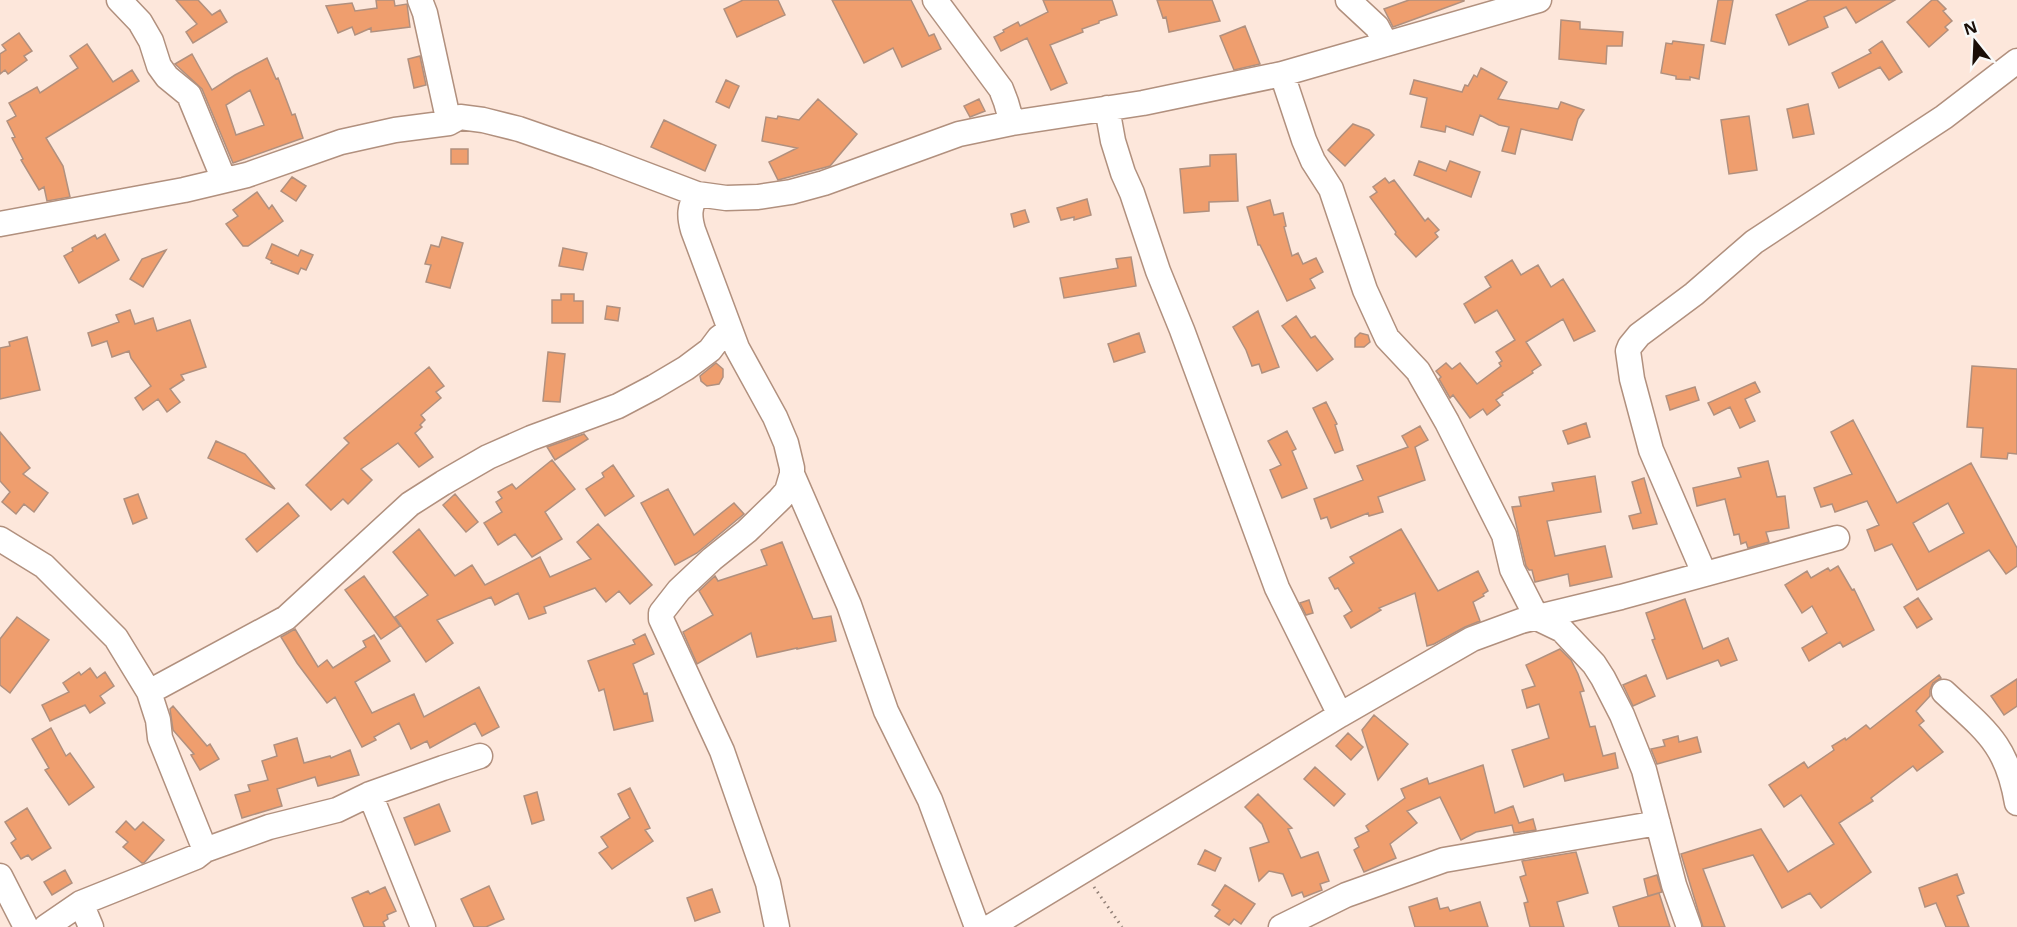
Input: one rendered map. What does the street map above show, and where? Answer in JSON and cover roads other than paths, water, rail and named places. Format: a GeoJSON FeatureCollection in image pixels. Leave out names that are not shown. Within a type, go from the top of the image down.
{"type":"FeatureCollection","features":[{"type":"Feature","properties":{"kind":"street"},"geometry":{"type":"LineString","coordinates":[[119,0],[140,22],[151,41],[159,66],[167,77],[189,95],[224,180]]}},
{"type":"Feature","properties":{"kind":"street"},"geometry":{"type":"LineString","coordinates":[[420,0],[425,13],[449,123]]}},
{"type":"Feature","properties":{"kind":"street"},"geometry":{"type":"LineString","coordinates":[[935,0],[1001,89],[1012,123]]}},
{"type":"Feature","properties":{"kind":"street"},"geometry":{"type":"LineString","coordinates":[[1348,0],[1377,27],[1386,44]]}},
{"type":"Feature","properties":{"kind":"street"},"geometry":{"type":"LineString","coordinates":[[0,224],[184,190],[247,175],[341,142],[395,130],[449,123],[460,117],[519,129],[697,194],[726,198],[791,192],[824,183],[959,134],[1012,123],[1143,103],[1282,74],[1539,0]]}},
{"type":"Feature","properties":{"kind":"street"},"geometry":{"type":"LineString","coordinates":[[1704,573],[1651,450],[1632,379],[1628,351],[1630,346],[1639,335],[1694,294],[1754,242],[1944,117],[2017,61]]}},
{"type":"Feature","properties":{"kind":"street"},"geometry":{"type":"LineString","coordinates":[[1282,74],[1304,140],[1313,161],[1331,189],[1365,290],[1387,338],[1418,371],[1447,422],[1504,535],[1512,569],[1537,618],[1562,630],[1594,664],[1622,715],[1644,770],[1674,885],[1689,927]]}},
{"type":"Feature","properties":{"kind":"street"},"geometry":{"type":"LineString","coordinates":[[1107,108],[1113,141],[1123,173],[1276,588],[1340,715]]}},
{"type":"Feature","properties":{"kind":"street"},"geometry":{"type":"LineString","coordinates":[[697,194],[691,204],[689,216],[730,330],[737,348],[778,425],[791,461],[792,474],[849,605],[886,711],[930,800],[977,927]]}},
{"type":"Feature","properties":{"kind":"street"},"geometry":{"type":"LineString","coordinates":[[149,692],[286,618],[410,504],[443,483],[509,447],[618,406],[654,387],[710,350],[719,338],[730,330]]}},
{"type":"Feature","properties":{"kind":"street"},"geometry":{"type":"LineString","coordinates":[[777,927],[768,884],[722,751],[661,619],[664,609],[679,590],[780,499],[787,491],[792,474]]}},
{"type":"Feature","properties":{"kind":"street"},"geometry":{"type":"LineString","coordinates":[[990,927],[1340,715],[1472,639],[1514,624],[1837,538]]}},
{"type":"Feature","properties":{"kind":"street"},"geometry":{"type":"LineString","coordinates":[[0,539],[44,566],[116,638],[149,692],[158,720],[160,738],[204,850]]}},
{"type":"Feature","properties":{"kind":"street"},"geometry":{"type":"LineString","coordinates":[[1944,692],[1996,743],[2006,760],[2014,783],[2017,803]]}},
{"type":"Feature","properties":{"kind":"street"},"geometry":{"type":"LineString","coordinates":[[46,927],[81,903],[196,857],[204,850],[269,827],[338,810],[370,794],[480,756]]}},
{"type":"Feature","properties":{"kind":"street"},"geometry":{"type":"LineString","coordinates":[[370,794],[423,927]]}},
{"type":"Feature","properties":{"kind":"street"},"geometry":{"type":"LineString","coordinates":[[1281,927],[1346,896],[1444,860],[1658,823]]}},
{"type":"Feature","properties":{"kind":"street"},"geometry":{"type":"LineString","coordinates":[[0,876],[26,927]]}},
{"type":"Feature","properties":{"kind":"street"},"geometry":{"type":"LineString","coordinates":[[81,903],[91,927]]}}]}
